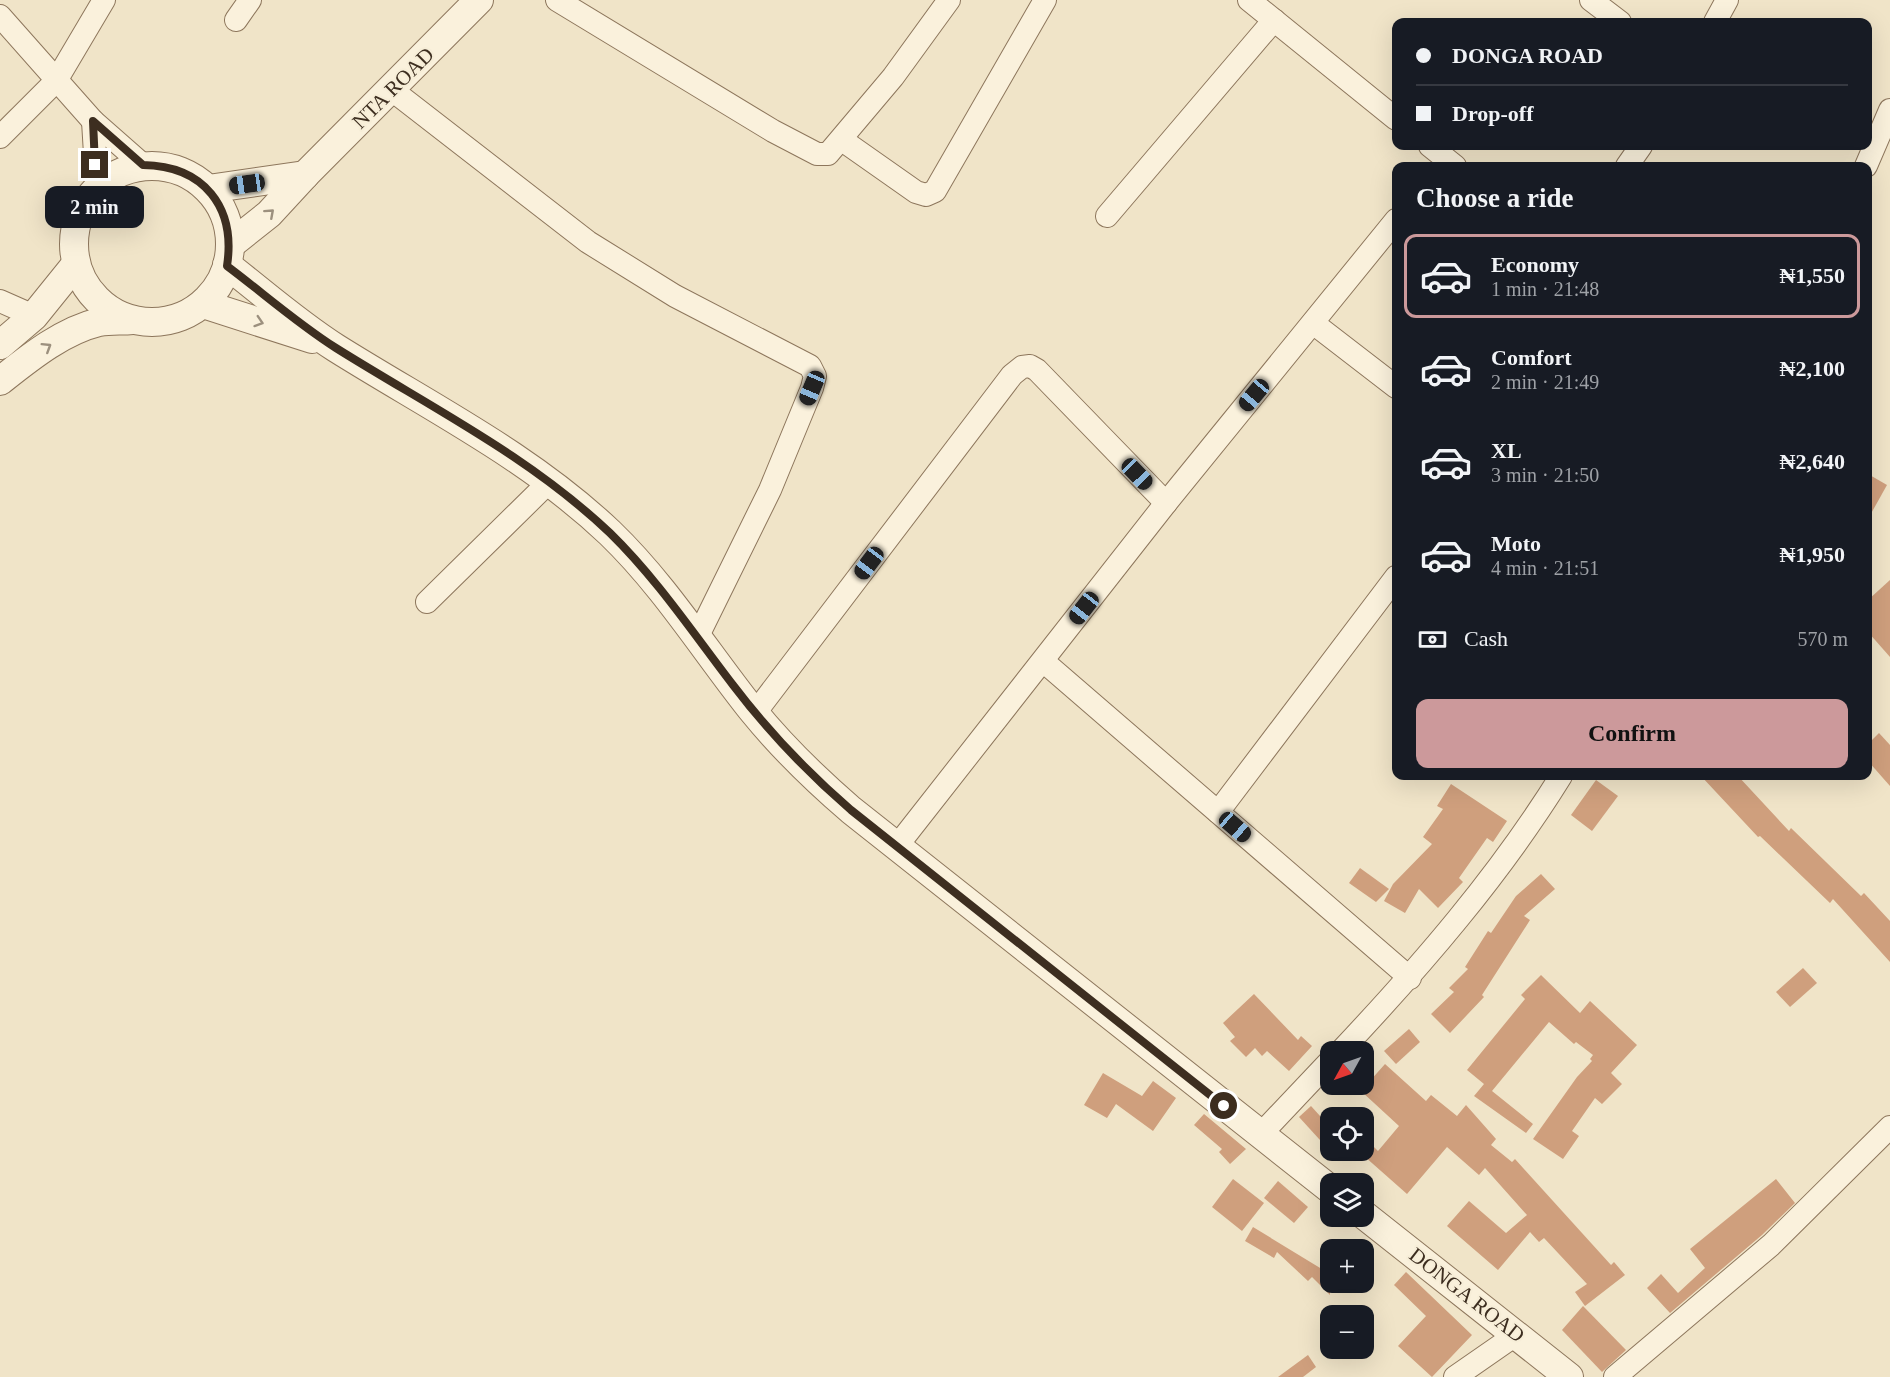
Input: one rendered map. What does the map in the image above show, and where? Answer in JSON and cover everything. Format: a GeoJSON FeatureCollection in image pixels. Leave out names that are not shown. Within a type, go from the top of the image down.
{"type":"FeatureCollection","features":[{"type":"Feature","properties":{"kind":"street"},"geometry":{"type":"LineString","coordinates":[[0,137],[56,81],[104,0]]}},
{"type":"Feature","properties":{"kind":"street"},"geometry":{"type":"LineString","coordinates":[[236,20],[250,0]]}},
{"type":"Feature","properties":{"kind":"street","name":"NTA ROAD"},"geometry":{"type":"LineString","coordinates":[[229,255],[479,0]]}},
{"type":"Feature","properties":{"kind":"street"},"geometry":{"type":"LineString","coordinates":[[557,0],[686,80],[817,154],[828,154],[842,140],[893,77],[949,0]]}},
{"type":"Feature","properties":{"kind":"street"},"geometry":{"type":"LineString","coordinates":[[842,140],[916,192],[926,195],[935,191],[1045,0]]}},
{"type":"Feature","properties":{"kind":"street"},"geometry":{"type":"LineString","coordinates":[[1249,0],[1392,116]]}},
{"type":"Feature","properties":{"kind":"street"},"geometry":{"type":"LineString","coordinates":[[1591,0],[1615,18]]}},
{"type":"Feature","properties":{"kind":"street"},"geometry":{"type":"LineString","coordinates":[[1717,18],[1727,0]]}},
{"type":"Feature","properties":{"kind":"street"},"geometry":{"type":"LineString","coordinates":[[0,16],[93,121],[143,165]]}},
{"type":"Feature","properties":{"kind":"street"},"geometry":{"type":"LineString","coordinates":[[1107,216],[1274,20]]}},
{"type":"Feature","properties":{"kind":"street"},"geometry":{"type":"LineString","coordinates":[[392,90],[588,242],[675,296],[810,366],[815,376],[812,388],[770,490],[697,638]]}},
{"type":"Feature","properties":{"kind":"street"},"geometry":{"type":"LineString","coordinates":[[1868,162],[1890,110]]}},
{"type":"Feature","properties":{"kind":"street"},"geometry":{"type":"LineString","coordinates":[[93,121],[96,187]]}},
{"type":"Feature","properties":{"kind":"street"},"geometry":{"type":"LineString","coordinates":[[0,381],[25,361],[65,336],[100,322],[170,321],[203,304],[218,286],[229,255],[228,225],[220,206],[208,189],[194,178],[178,170],[143,165],[118,172],[96,187],[84,203],[76,222],[73,243],[76,264],[83,283],[96,299],[113,312],[132,320]]}},
{"type":"Feature","properties":{"kind":"street"},"geometry":{"type":"LineString","coordinates":[[208,189],[305,175]]}},
{"type":"Feature","properties":{"kind":"street"},"geometry":{"type":"LineString","coordinates":[[897,846],[1166,503],[1392,225]]}},
{"type":"Feature","properties":{"kind":"street"},"geometry":{"type":"LineString","coordinates":[[229,255],[334,346],[465,424],[550,480],[610,533],[652,577],[754,713],[806,771],[897,846],[1320,1181]]}},
{"type":"Feature","properties":{"kind":"street"},"geometry":{"type":"LineString","coordinates":[[0,345],[34,316],[76,264]]}},
{"type":"Feature","properties":{"kind":"street"},"geometry":{"type":"LineString","coordinates":[[0,301],[34,316]]}},
{"type":"Feature","properties":{"kind":"street"},"geometry":{"type":"LineString","coordinates":[[203,304],[334,346]]}},
{"type":"Feature","properties":{"kind":"street"},"geometry":{"type":"LineString","coordinates":[[1313,323],[1392,384]]}},
{"type":"Feature","properties":{"kind":"street"},"geometry":{"type":"LineString","coordinates":[[754,713],[1012,375],[1022,367],[1030,366],[1037,370],[1166,503]]}},
{"type":"Feature","properties":{"kind":"street"},"geometry":{"type":"LineString","coordinates":[[427,602],[550,480]]}},
{"type":"Feature","properties":{"kind":"street"},"geometry":{"type":"LineString","coordinates":[[1218,812],[1392,582]]}},
{"type":"Feature","properties":{"kind":"street"},"geometry":{"type":"LineString","coordinates":[[1043,661],[1410,978]]}},
{"type":"Feature","properties":{"kind":"street"},"geometry":{"type":"LineString","coordinates":[[1350,1041],[1410,978],[1529,827],[1558,780]]}},
{"type":"Feature","properties":{"kind":"street"},"geometry":{"type":"LineString","coordinates":[[1260,1134],[1320,1071]]}},
{"type":"Feature","properties":{"kind":"street"},"geometry":{"type":"LineString","coordinates":[[1615,1377],[1771,1245],[1890,1126]]}},
{"type":"Feature","properties":{"kind":"street","name":"DONGA ROAD"},"geometry":{"type":"LineString","coordinates":[[1374,1223],[1569,1377]]}},
{"type":"Feature","properties":{"kind":"street"},"geometry":{"type":"LineString","coordinates":[[1455,1377],[1517,1334]]}},
{"type":"Feature","properties":{"kind":"building"},"geometry":{"type":"Polygon","coordinates":[[[1872,476],[1887,485],[1872,512],[1872,476]]]}},
{"type":"Feature","properties":{"kind":"building"},"geometry":{"type":"Polygon","coordinates":[[[1890,580],[1890,657],[1872,637],[1872,596],[1890,580]]]}},
{"type":"Feature","properties":{"kind":"building"},"geometry":{"type":"Polygon","coordinates":[[[1879,733],[1890,745],[1890,786],[1872,766],[1872,740],[1879,733]]]}},
{"type":"Feature","properties":{"kind":"building"},"geometry":{"type":"Polygon","coordinates":[[[1596,780],[1618,796],[1592,831],[1571,815],[1596,780]]]}},
{"type":"Feature","properties":{"kind":"building"},"geometry":{"type":"Polygon","coordinates":[[[1705,780],[1742,780],[1789,831],[1791,828],[1861,896],[1864,893],[1890,921],[1890,962],[1833,899],[1830,903],[1760,836],[1758,837],[1705,780]]]}},
{"type":"Feature","properties":{"kind":"building"},"geometry":{"type":"Polygon","coordinates":[[[1451,784],[1507,821],[1493,842],[1487,838],[1459,878],[1463,882],[1438,908],[1419,889],[1405,913],[1384,901],[1393,884],[1432,844],[1423,837],[1443,809],[1437,806],[1451,784]]]}},
{"type":"Feature","properties":{"kind":"building"},"geometry":{"type":"Polygon","coordinates":[[[1360,868],[1389,889],[1376,902],[1349,883],[1360,868]]]}},
{"type":"Feature","properties":{"kind":"building"},"geometry":{"type":"Polygon","coordinates":[[[1541,874],[1555,889],[1524,916],[1530,920],[1482,995],[1484,997],[1450,1033],[1431,1014],[1454,992],[1449,988],[1468,969],[1465,967],[1488,931],[1491,933],[1516,896],[1541,874]]]}},
{"type":"Feature","properties":{"kind":"building"},"geometry":{"type":"Polygon","coordinates":[[[1803,968],[1817,983],[1790,1007],[1776,992],[1803,968]]]}},
{"type":"Feature","properties":{"kind":"building"},"geometry":{"type":"Polygon","coordinates":[[[1541,975],[1580,1013],[1590,1001],[1637,1045],[1611,1073],[1622,1084],[1602,1104],[1595,1098],[1572,1131],[1579,1136],[1563,1159],[1533,1139],[1577,1077],[1592,1061],[1590,1059],[1593,1055],[1576,1042],[1574,1044],[1549,1022],[1492,1091],[1533,1124],[1526,1133],[1474,1096],[1484,1084],[1467,1070],[1525,999],[1521,995],[1541,975]]]}},
{"type":"Feature","properties":{"kind":"building"},"geometry":{"type":"Polygon","coordinates":[[[1254,994],[1298,1040],[1301,1036],[1312,1046],[1289,1071],[1267,1051],[1262,1056],[1255,1048],[1246,1057],[1230,1041],[1235,1037],[1223,1023],[1254,994]]]}},
{"type":"Feature","properties":{"kind":"building"},"geometry":{"type":"Polygon","coordinates":[[[1409,1029],[1420,1042],[1396,1064],[1384,1051],[1409,1029]]]}},
{"type":"Feature","properties":{"kind":"building"},"geometry":{"type":"Polygon","coordinates":[[[1385,1064],[1426,1101],[1431,1095],[1457,1116],[1466,1105],[1496,1139],[1491,1145],[1512,1162],[1515,1159],[1611,1265],[1614,1262],[1625,1275],[1585,1306],[1575,1292],[1587,1284],[1544,1238],[1539,1242],[1530,1232],[1498,1270],[1447,1226],[1469,1201],[1506,1233],[1527,1215],[1485,1168],[1479,1175],[1447,1147],[1407,1194],[1370,1161],[1374,1161],[1374,1147],[1378,1151],[1399,1126],[1365,1095],[1374,1095],[1374,1076],[1385,1064]]]}},
{"type":"Feature","properties":{"kind":"building"},"geometry":{"type":"Polygon","coordinates":[[[1103,1073],[1142,1096],[1153,1081],[1176,1098],[1153,1131],[1116,1104],[1107,1118],[1084,1105],[1103,1073]]]}},
{"type":"Feature","properties":{"kind":"building"},"geometry":{"type":"Polygon","coordinates":[[[1311,1106],[1320,1116],[1320,1140],[1299,1117],[1311,1106]]]}},
{"type":"Feature","properties":{"kind":"building"},"geometry":{"type":"Polygon","coordinates":[[[1204,1114],[1246,1149],[1230,1164],[1219,1152],[1222,1149],[1194,1125],[1204,1114]]]}},
{"type":"Feature","properties":{"kind":"building"},"geometry":{"type":"Polygon","coordinates":[[[1233,1179],[1264,1203],[1242,1231],[1212,1207],[1233,1179]]]}},
{"type":"Feature","properties":{"kind":"building"},"geometry":{"type":"Polygon","coordinates":[[[1776,1179],[1795,1203],[1762,1235],[1670,1313],[1647,1288],[1661,1274],[1678,1293],[1705,1268],[1690,1249],[1776,1179]]]}},
{"type":"Feature","properties":{"kind":"building"},"geometry":{"type":"Polygon","coordinates":[[[1278,1181],[1308,1207],[1294,1223],[1264,1198],[1278,1181]]]}},
{"type":"Feature","properties":{"kind":"building"},"geometry":{"type":"Polygon","coordinates":[[[1253,1227],[1320,1268],[1320,1285],[1312,1277],[1308,1281],[1277,1252],[1274,1258],[1245,1241],[1253,1227]]]}},
{"type":"Feature","properties":{"kind":"building"},"geometry":{"type":"Polygon","coordinates":[[[1406,1272],[1472,1335],[1432,1377],[1398,1346],[1426,1316],[1394,1285],[1406,1272]]]}},
{"type":"Feature","properties":{"kind":"building"},"geometry":{"type":"Polygon","coordinates":[[[1583,1306],[1626,1350],[1602,1372],[1562,1330],[1583,1306]]]}},
{"type":"Feature","properties":{"kind":"building"},"geometry":{"type":"Polygon","coordinates":[[[1308,1355],[1316,1367],[1303,1377],[1278,1377],[1308,1355]]]}},
{"type":"Feature","properties":{"kind":"route"},"geometry":{"type":"LineString","coordinates":[[95,165],[93,121],[143,165],[161,165],[178,170],[194,178],[208,189],[220,206],[228,225],[230,245],[227,266],[334,346],[465,424],[550,480],[610,533],[652,577],[754,713],[806,771],[851,810],[1224,1106]]}}]}
